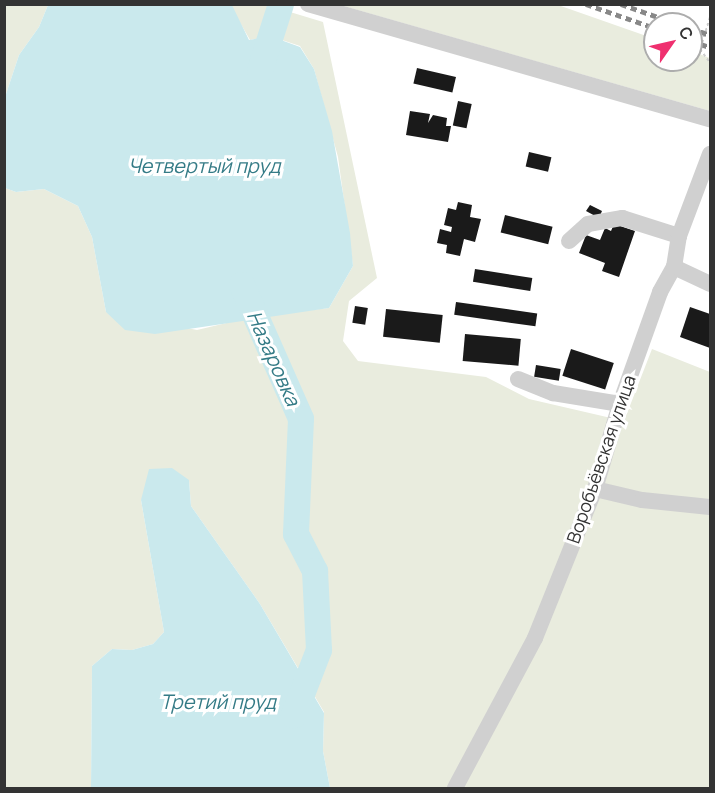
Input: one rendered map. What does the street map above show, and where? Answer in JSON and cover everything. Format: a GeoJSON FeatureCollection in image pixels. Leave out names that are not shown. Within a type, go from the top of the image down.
{"type":"FeatureCollection","features":[{"type":"Feature","properties":{"kind":"street"},"geometry":{"type":"LineString","coordinates":[[308,4],[711,119]]}},
{"type":"Feature","properties":{"kind":"street","name":"Воробьёвская улица"},"geometry":{"type":"LineString","coordinates":[[455,789],[535,638],[595,489],[620,404],[660,292],[674,267],[679,236],[711,154]]}},
{"type":"Feature","properties":{"kind":"street"},"geometry":{"type":"LineString","coordinates":[[569,241],[588,224],[622,218],[679,236]]}},
{"type":"Feature","properties":{"kind":"street"},"geometry":{"type":"LineString","coordinates":[[674,267],[711,284]]}},
{"type":"Feature","properties":{"kind":"street"},"geometry":{"type":"LineString","coordinates":[[518,379],[554,393],[620,404]]}},
{"type":"Feature","properties":{"kind":"street"},"geometry":{"type":"LineString","coordinates":[[595,489],[642,500],[711,507]]}},
{"type":"Feature","properties":{"kind":"path"},"geometry":{"type":"LineString","coordinates":[[711,17],[700,49],[711,63]]}},
{"type":"Feature","properties":{"kind":"shaded area"},"geometry":{"type":"Polygon","coordinates":[[[4,5],[48,5],[39,27],[19,55],[5,97],[4,5]]]}},
{"type":"Feature","properties":{"kind":"shaded area"},"geometry":{"type":"Polygon","coordinates":[[[230,5],[267,5],[323,22],[377,278],[349,301],[343,341],[358,361],[486,377],[529,399],[624,421],[652,349],[710,372],[710,788],[330,788],[323,751],[324,712],[260,604],[191,506],[189,480],[141,500],[164,632],[153,644],[132,650],[112,649],[92,666],[91,788],[5,788],[5,188],[16,192],[44,189],[78,206],[92,237],[106,312],[197,330],[256,316],[329,308],[353,266],[338,157],[314,69],[300,46],[270,36],[250,40],[230,5]]]}},
{"type":"Feature","properties":{"kind":"shaded area"},"geometry":{"type":"Polygon","coordinates":[[[340,5],[558,5],[643,35],[643,72],[703,72],[703,55],[710,58],[710,111],[340,5]]]}},
{"type":"Feature","properties":{"kind":"water","name":"Четвертый пруд"},"geometry":{"type":"Polygon","coordinates":[[[48,5],[232,5],[249,40],[270,36],[300,47],[314,69],[332,131],[350,233],[353,266],[329,308],[155,334],[125,330],[106,312],[92,237],[78,206],[44,189],[16,192],[5,188],[5,97],[19,55],[39,27],[48,5]]]}},
{"type":"Feature","properties":{"kind":"water","name":"Третий пруд"},"geometry":{"type":"Polygon","coordinates":[[[172,468],[189,480],[191,506],[260,604],[324,713],[323,751],[330,788],[91,788],[92,666],[112,649],[132,650],[153,644],[164,632],[141,500],[149,469],[172,468]]]}},
{"type":"Feature","properties":{"kind":"building"},"geometry":{"type":"Polygon","coordinates":[[[417,68],[456,77],[452,93],[413,84],[417,68]]]}},
{"type":"Feature","properties":{"kind":"building"},"geometry":{"type":"Polygon","coordinates":[[[458,101],[472,104],[466,128],[453,125],[458,101]]]}},
{"type":"Feature","properties":{"kind":"building"},"geometry":{"type":"Polygon","coordinates":[[[410,111],[430,114],[428,123],[433,115],[447,118],[446,126],[451,126],[448,142],[406,135],[410,111]]]}},
{"type":"Feature","properties":{"kind":"building"},"geometry":{"type":"Polygon","coordinates":[[[529,152],[551,157],[548,172],[526,167],[529,152]]]}},
{"type":"Feature","properties":{"kind":"building"},"geometry":{"type":"Polygon","coordinates":[[[458,202],[472,205],[470,217],[481,219],[475,242],[464,239],[460,256],[446,253],[447,245],[437,243],[440,229],[451,232],[452,227],[444,225],[448,208],[456,210],[458,202]]]}},
{"type":"Feature","properties":{"kind":"building"},"geometry":{"type":"Polygon","coordinates":[[[590,205],[602,211],[599,218],[586,211],[590,205]]]}},
{"type":"Feature","properties":{"kind":"building"},"geometry":{"type":"Polygon","coordinates":[[[505,215],[553,227],[548,244],[501,232],[505,215]]]}},
{"type":"Feature","properties":{"kind":"building"},"geometry":{"type":"Polygon","coordinates":[[[614,224],[635,231],[619,277],[602,271],[605,263],[579,253],[586,235],[600,240],[605,228],[611,231],[614,224]]]}},
{"type":"Feature","properties":{"kind":"building"},"geometry":{"type":"Polygon","coordinates":[[[475,269],[532,278],[530,291],[473,282],[475,269]]]}},
{"type":"Feature","properties":{"kind":"building"},"geometry":{"type":"Polygon","coordinates":[[[456,302],[537,313],[535,326],[454,315],[456,302]]]}},
{"type":"Feature","properties":{"kind":"building"},"geometry":{"type":"Polygon","coordinates":[[[355,306],[368,308],[365,325],[352,323],[355,306]]]}},
{"type":"Feature","properties":{"kind":"building"},"geometry":{"type":"Polygon","coordinates":[[[690,307],[710,314],[710,348],[680,337],[690,307]]]}},
{"type":"Feature","properties":{"kind":"building"},"geometry":{"type":"Polygon","coordinates":[[[386,309],[443,315],[440,343],[383,337],[386,309]]]}},
{"type":"Feature","properties":{"kind":"building"},"geometry":{"type":"Polygon","coordinates":[[[465,334],[521,339],[518,366],[463,361],[465,334]]]}},
{"type":"Feature","properties":{"kind":"building"},"geometry":{"type":"Polygon","coordinates":[[[571,349],[614,363],[605,390],[562,376],[571,349]]]}},
{"type":"Feature","properties":{"kind":"building"},"geometry":{"type":"Polygon","coordinates":[[[536,365],[561,369],[559,381],[534,377],[536,365]]]}},
{"type":"Feature","properties":{"kind":"waterway","name":"Назаровка"},"geometry":{"type":"LineString","coordinates":[[260,70],[281,4]]}},
{"type":"Feature","properties":{"kind":"waterway","name":"Назаровка"},"geometry":{"type":"LineString","coordinates":[[242,285],[301,419],[296,534],[315,571],[319,650],[294,715]]}},
{"type":"Feature","properties":{"kind":"railway"},"geometry":{"type":"LineString","coordinates":[[586,4],[643,24]]}},
{"type":"Feature","properties":{"kind":"railway"},"geometry":{"type":"LineString","coordinates":[[621,4],[644,12]]}},
{"type":"Feature","properties":{"kind":"railway"},"geometry":{"type":"LineString","coordinates":[[703,32],[710,35]]}},
{"type":"Feature","properties":{"kind":"railway"},"geometry":{"type":"LineString","coordinates":[[703,45],[710,47]]}}]}
